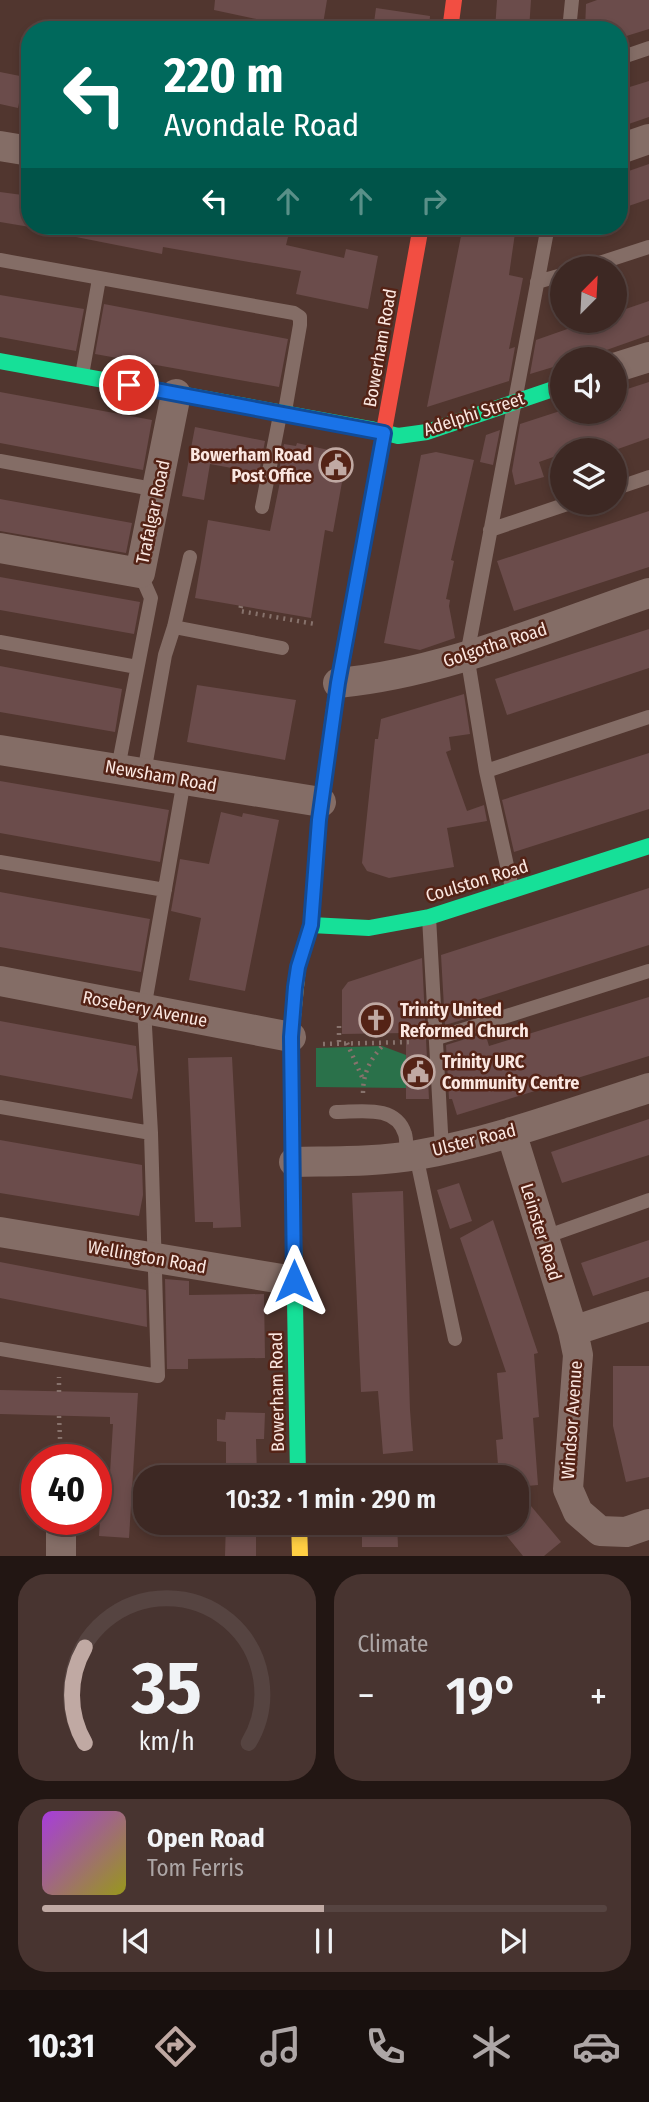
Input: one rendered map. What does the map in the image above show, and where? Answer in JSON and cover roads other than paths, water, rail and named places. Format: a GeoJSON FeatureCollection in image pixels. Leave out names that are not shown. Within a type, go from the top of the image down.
{"type":"FeatureCollection","features":[{"type":"Feature","properties":{"kind":"street"},"geometry":{"type":"LineString","coordinates":[[451,21],[454,0]]}},
{"type":"Feature","properties":{"kind":"street"},"geometry":{"type":"LineString","coordinates":[[628,146],[649,139]]}},
{"type":"Feature","properties":{"kind":"street"},"geometry":{"type":"LineString","coordinates":[[0,146],[21,150]]}},
{"type":"Feature","properties":{"kind":"street","name":"Bowerham Road"},"geometry":{"type":"LineString","coordinates":[[298,1465],[291,1044],[298,967],[311,925],[313,871],[338,683],[419,235]]}},
{"type":"Feature","properties":{"kind":"street"},"geometry":{"type":"LineString","coordinates":[[627,364],[649,357]]}},
{"type":"Feature","properties":{"kind":"street","name":"Adelphi Street"},"geometry":{"type":"LineString","coordinates":[[0,361],[398,436],[427,432],[550,390]]}},
{"type":"Feature","properties":{"kind":"street","name":"Trafalgar Road"},"geometry":{"type":"LineString","coordinates":[[0,548],[140,573],[176,394]]}},
{"type":"Feature","properties":{"kind":"street","name":"Golgotha Road"},"geometry":{"type":"LineString","coordinates":[[338,683],[405,673],[467,655],[649,593]]}},
{"type":"Feature","properties":{"kind":"street","name":"Newsham Road"},"geometry":{"type":"LineString","coordinates":[[0,750],[321,802]]}},
{"type":"Feature","properties":{"kind":"street","name":"Coulston Road"},"geometry":{"type":"LineString","coordinates":[[311,925],[369,928],[429,917],[649,846]]}},
{"type":"Feature","properties":{"kind":"street","name":"Rosebery Avenue"},"geometry":{"type":"LineString","coordinates":[[0,981],[144,1009],[291,1044]]}},
{"type":"Feature","properties":{"kind":"street","name":"Ulster Road"},"geometry":{"type":"LineString","coordinates":[[294,1162],[421,1154],[511,1132],[649,1088]]}},
{"type":"Feature","properties":{"kind":"street","name":"Leinster Road"},"geometry":{"type":"LineString","coordinates":[[511,1132],[573,1331]]}},
{"type":"Feature","properties":{"kind":"street","name":"Wellington Road"},"geometry":{"type":"LineString","coordinates":[[0,1232],[294,1281]]}},
{"type":"Feature","properties":{"kind":"street"},"geometry":{"type":"LineString","coordinates":[[573,1331],[649,1306]]}},
{"type":"Feature","properties":{"kind":"street","name":"Windsor Avenue"},"geometry":{"type":"LineString","coordinates":[[573,1331],[578,1355],[568,1489],[578,1512],[600,1531],[626,1532],[649,1524]]}},
{"type":"Feature","properties":{"kind":"street"},"geometry":{"type":"LineString","coordinates":[[61,1535],[61,1556]]}},
{"type":"Feature","properties":{"kind":"street"},"geometry":{"type":"LineString","coordinates":[[299,1535],[300,1556]]}},
{"type":"Feature","properties":{"kind":"lane"},"geometry":{"type":"LineString","coordinates":[[570,21],[572,0]]}},
{"type":"Feature","properties":{"kind":"lane"},"geometry":{"type":"LineString","coordinates":[[628,55],[649,48]]}},
{"type":"Feature","properties":{"kind":"lane"},"geometry":{"type":"LineString","coordinates":[[513,891],[486,771],[467,655],[546,235]]}},
{"type":"Feature","properties":{"kind":"lane"},"geometry":{"type":"LineString","coordinates":[[621,256],[649,247]]}},
{"type":"Feature","properties":{"kind":"lane"},"geometry":{"type":"LineString","coordinates":[[0,260],[294,313],[300,317],[262,507]]}},
{"type":"Feature","properties":{"kind":"lane"},"geometry":{"type":"LineString","coordinates":[[537,282],[550,278]]}},
{"type":"Feature","properties":{"kind":"lane"},"geometry":{"type":"LineString","coordinates":[[82,377],[99,279]]}},
{"type":"Feature","properties":{"kind":"lane"},"geometry":{"type":"LineString","coordinates":[[0,461],[158,490]]}},
{"type":"Feature","properties":{"kind":"lane"},"geometry":{"type":"LineString","coordinates":[[627,485],[649,477]]}},
{"type":"Feature","properties":{"kind":"lane"},"geometry":{"type":"LineString","coordinates":[[489,530],[550,510]]}},
{"type":"Feature","properties":{"kind":"lane"},"geometry":{"type":"LineString","coordinates":[[131,771],[174,627],[190,556]]}},
{"type":"Feature","properties":{"kind":"lane"},"geometry":{"type":"LineString","coordinates":[[131,771],[136,667],[151,598],[140,573]]}},
{"type":"Feature","properties":{"kind":"lane"},"geometry":{"type":"LineString","coordinates":[[174,627],[282,648]]}},
{"type":"Feature","properties":{"kind":"lane"},"geometry":{"type":"LineString","coordinates":[[0,642],[136,667]]}},
{"type":"Feature","properties":{"kind":"lane"},"geometry":{"type":"LineString","coordinates":[[486,771],[649,717]]}},
{"type":"Feature","properties":{"kind":"lane"},"geometry":{"type":"LineString","coordinates":[[0,1349],[158,1377],[156,1259],[144,1009],[184,780]]}},
{"type":"Feature","properties":{"kind":"lane"},"geometry":{"type":"LineString","coordinates":[[0,862],[165,890]]}},
{"type":"Feature","properties":{"kind":"lane"},"geometry":{"type":"LineString","coordinates":[[429,917],[438,1038],[421,1154],[455,1339]]}},
{"type":"Feature","properties":{"kind":"lane"},"geometry":{"type":"LineString","coordinates":[[438,1038],[649,971]]}},
{"type":"Feature","properties":{"kind":"lane"},"geometry":{"type":"LineString","coordinates":[[0,1107],[151,1133]]}},
{"type":"Feature","properties":{"kind":"lane"},"geometry":{"type":"LineString","coordinates":[[335,1112],[386,1112],[397,1119],[421,1154]]}},
{"type":"Feature","properties":{"kind":"lane"},"geometry":{"type":"LineString","coordinates":[[542,1238],[649,1200]]}},
{"type":"Feature","properties":{"kind":"place","name":"Bowerham Road Post Office"},"geometry":{"type":"Point","coordinates":[336,465]}},
{"type":"Feature","properties":{"kind":"place","name":"Trinity United Reformed Church"},"geometry":{"type":"Point","coordinates":[376,1020]}},
{"type":"Feature","properties":{"kind":"place","name":"Trinity URC Community Centre"},"geometry":{"type":"Point","coordinates":[418,1072]}}]}
